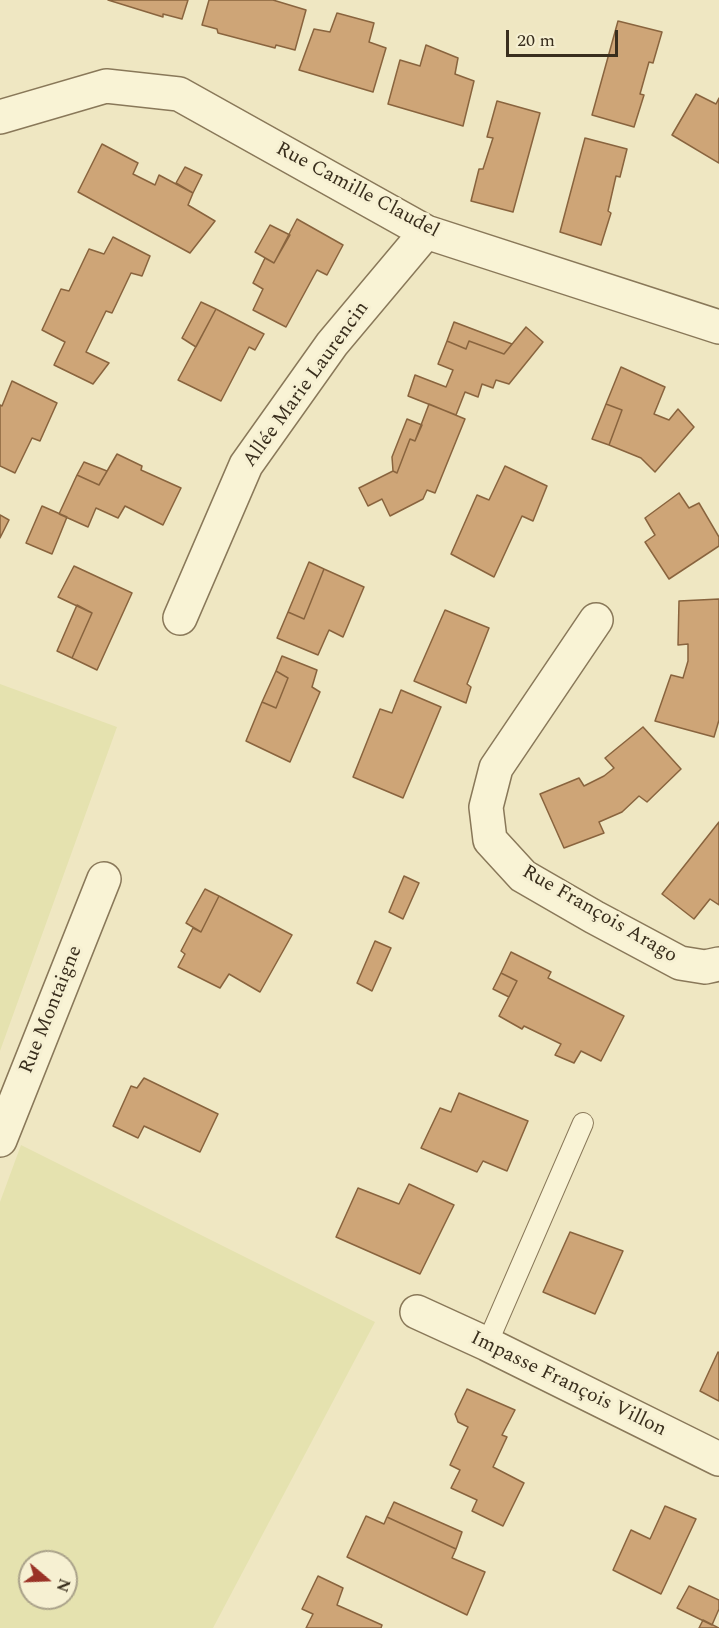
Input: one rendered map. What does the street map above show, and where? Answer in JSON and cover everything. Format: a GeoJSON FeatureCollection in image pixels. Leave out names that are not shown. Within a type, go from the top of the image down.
{"type":"FeatureCollection","features":[{"type":"Feature","properties":{"kind":"street","name":"Rue Camille Claudel"},"geometry":{"type":"LineString","coordinates":[[0,117],[106,86],[179,94],[426,232],[719,327]]}},
{"type":"Feature","properties":{"kind":"street","name":"Allée Marie Laurencin"},"geometry":{"type":"LineString","coordinates":[[180,618],[246,465],[332,344],[426,232]]}},
{"type":"Feature","properties":{"kind":"street","name":"Rue François Arago"},"geometry":{"type":"LineString","coordinates":[[596,620],[496,768],[486,807],[490,840],[523,876],[594,917],[680,963],[705,967],[719,964]]}},
{"type":"Feature","properties":{"kind":"street","name":"Rue Montaigne"},"geometry":{"type":"LineString","coordinates":[[0,1140],[104,879]]}},
{"type":"Feature","properties":{"kind":"street","name":"Impasse François Villon"},"geometry":{"type":"LineString","coordinates":[[417,1312],[487,1344],[719,1460]]}},
{"type":"Feature","properties":{"kind":"lane"},"geometry":{"type":"LineString","coordinates":[[487,1344],[583,1123]]}},
{"type":"Feature","properties":{"kind":"shaded area"},"geometry":{"type":"Polygon","coordinates":[[[0,684],[117,727],[0,1051],[0,684]]]}},
{"type":"Feature","properties":{"kind":"shaded area"},"geometry":{"type":"Polygon","coordinates":[[[21,1145],[375,1322],[213,1628],[0,1628],[0,1202],[21,1145]]]}},
{"type":"Feature","properties":{"kind":"building"},"geometry":{"type":"Polygon","coordinates":[[[108,0],[188,0],[182,19],[163,14],[163,17],[108,0]]]}},
{"type":"Feature","properties":{"kind":"building"},"geometry":{"type":"Polygon","coordinates":[[[209,0],[273,0],[306,10],[295,50],[276,45],[275,48],[218,33],[217,29],[202,25],[209,0]]]}},
{"type":"Feature","properties":{"kind":"building"},"geometry":{"type":"Polygon","coordinates":[[[337,13],[374,23],[369,42],[386,48],[373,92],[299,70],[314,29],[330,32],[337,13]]]}},
{"type":"Feature","properties":{"kind":"building"},"geometry":{"type":"Polygon","coordinates":[[[618,21],[662,32],[653,63],[649,62],[640,94],[644,95],[634,127],[592,115],[618,21]]]}},
{"type":"Feature","properties":{"kind":"building"},"geometry":{"type":"Polygon","coordinates":[[[426,45],[458,58],[455,74],[474,81],[463,126],[388,104],[400,60],[420,66],[426,45]]]}},
{"type":"Feature","properties":{"kind":"building"},"geometry":{"type":"Polygon","coordinates":[[[696,94],[716,104],[719,98],[719,163],[672,135],[696,94]]]}},
{"type":"Feature","properties":{"kind":"building"},"geometry":{"type":"Polygon","coordinates":[[[497,101],[540,113],[513,212],[471,201],[479,169],[483,169],[493,138],[487,137],[497,101]]]}},
{"type":"Feature","properties":{"kind":"building"},"geometry":{"type":"Polygon","coordinates":[[[585,138],[627,149],[620,177],[616,176],[608,211],[611,213],[601,245],[560,232],[585,138]]]}},
{"type":"Feature","properties":{"kind":"building"},"geometry":{"type":"Polygon","coordinates":[[[102,144],[138,163],[133,174],[155,185],[159,175],[193,193],[188,205],[215,221],[190,253],[78,192],[102,144]]]}},
{"type":"Feature","properties":{"kind":"building"},"geometry":{"type":"Polygon","coordinates":[[[185,167],[202,175],[193,193],[176,183],[185,167]]]}},
{"type":"Feature","properties":{"kind":"building"},"geometry":{"type":"Polygon","coordinates":[[[297,219],[343,245],[327,275],[317,270],[286,327],[253,310],[263,289],[253,283],[265,258],[274,263],[297,219]]]}},
{"type":"Feature","properties":{"kind":"building"},"geometry":{"type":"Polygon","coordinates":[[[270,225],[290,235],[274,263],[255,252],[270,225]]]}},
{"type":"Feature","properties":{"kind":"building"},"geometry":{"type":"Polygon","coordinates":[[[113,237],[150,256],[142,276],[131,273],[112,313],[106,311],[86,352],[109,363],[93,384],[54,365],[65,342],[42,330],[61,289],[69,291],[89,249],[104,254],[113,237]]]}},
{"type":"Feature","properties":{"kind":"building"},"geometry":{"type":"Polygon","coordinates":[[[201,302],[216,309],[196,347],[182,338],[201,302]]]}},
{"type":"Feature","properties":{"kind":"building"},"geometry":{"type":"Polygon","coordinates":[[[216,309],[264,334],[255,350],[249,347],[221,401],[178,380],[216,309]]]}},
{"type":"Feature","properties":{"kind":"building"},"geometry":{"type":"Polygon","coordinates":[[[454,322],[512,344],[504,354],[469,341],[466,349],[447,341],[454,322]]]}},
{"type":"Feature","properties":{"kind":"building"},"geometry":{"type":"Polygon","coordinates":[[[526,327],[543,342],[509,384],[496,380],[493,388],[482,384],[478,397],[465,392],[456,415],[408,396],[415,375],[446,387],[453,370],[438,364],[447,341],[466,349],[469,341],[504,354],[526,327]]]}},
{"type":"Feature","properties":{"kind":"building"},"geometry":{"type":"Polygon","coordinates":[[[621,367],[665,387],[654,414],[669,420],[678,409],[694,427],[655,472],[641,458],[609,445],[622,410],[606,404],[621,367]]]}},
{"type":"Feature","properties":{"kind":"building"},"geometry":{"type":"Polygon","coordinates":[[[12,381],[57,403],[40,441],[32,438],[15,473],[0,466],[0,405],[2,406],[12,381]]]}},
{"type":"Feature","properties":{"kind":"building"},"geometry":{"type":"Polygon","coordinates":[[[429,404],[465,419],[435,493],[427,490],[423,499],[390,516],[382,499],[368,506],[359,488],[393,471],[397,473],[410,439],[415,441],[429,404]]]}},
{"type":"Feature","properties":{"kind":"building"},"geometry":{"type":"Polygon","coordinates":[[[606,404],[622,410],[609,445],[592,439],[606,404]]]}},
{"type":"Feature","properties":{"kind":"building"},"geometry":{"type":"Polygon","coordinates":[[[407,419],[422,425],[415,441],[410,439],[397,473],[393,471],[392,457],[407,419]]]}},
{"type":"Feature","properties":{"kind":"building"},"geometry":{"type":"Polygon","coordinates":[[[117,454],[142,466],[141,470],[181,488],[163,525],[125,506],[118,518],[96,508],[88,527],[59,514],[77,475],[99,485],[117,454]]]}},
{"type":"Feature","properties":{"kind":"building"},"geometry":{"type":"Polygon","coordinates":[[[84,462],[107,471],[99,485],[77,475],[84,462]]]}},
{"type":"Feature","properties":{"kind":"building"},"geometry":{"type":"Polygon","coordinates":[[[505,466],[547,486],[533,521],[522,516],[494,577],[451,554],[477,495],[489,500],[505,466]]]}},
{"type":"Feature","properties":{"kind":"building"},"geometry":{"type":"Polygon","coordinates":[[[679,493],[689,508],[699,503],[719,537],[719,546],[669,579],[645,542],[655,535],[645,518],[679,493]]]}},
{"type":"Feature","properties":{"kind":"building"},"geometry":{"type":"Polygon","coordinates":[[[42,506],[67,517],[52,554],[26,543],[42,506]]]}},
{"type":"Feature","properties":{"kind":"building"},"geometry":{"type":"Polygon","coordinates":[[[0,515],[9,520],[0,538],[0,515]]]}},
{"type":"Feature","properties":{"kind":"building"},"geometry":{"type":"Polygon","coordinates":[[[309,562],[324,569],[304,619],[288,612],[309,562]]]}},
{"type":"Feature","properties":{"kind":"building"},"geometry":{"type":"Polygon","coordinates":[[[74,566],[132,593],[97,670],[72,658],[92,613],[58,597],[74,566]]]}},
{"type":"Feature","properties":{"kind":"building"},"geometry":{"type":"Polygon","coordinates":[[[324,569],[364,587],[343,637],[329,630],[318,655],[277,638],[288,612],[304,619],[324,569]]]}},
{"type":"Feature","properties":{"kind":"building"},"geometry":{"type":"Polygon","coordinates":[[[719,599],[719,720],[714,737],[655,721],[671,675],[683,678],[688,661],[688,644],[678,645],[679,601],[719,599]]]}},
{"type":"Feature","properties":{"kind":"building"},"geometry":{"type":"Polygon","coordinates":[[[77,605],[92,613],[72,658],[57,651],[77,605]]]}},
{"type":"Feature","properties":{"kind":"building"},"geometry":{"type":"Polygon","coordinates":[[[445,610],[489,628],[467,684],[471,687],[466,703],[414,681],[445,610]]]}},
{"type":"Feature","properties":{"kind":"building"},"geometry":{"type":"Polygon","coordinates":[[[282,656],[317,670],[312,687],[320,692],[290,762],[246,741],[262,702],[276,708],[288,678],[276,671],[282,656]]]}},
{"type":"Feature","properties":{"kind":"building"},"geometry":{"type":"Polygon","coordinates":[[[276,671],[288,678],[276,708],[262,702],[276,671]]]}},
{"type":"Feature","properties":{"kind":"building"},"geometry":{"type":"Polygon","coordinates":[[[401,690],[441,707],[403,798],[353,777],[380,709],[392,713],[401,690]]]}},
{"type":"Feature","properties":{"kind":"building"},"geometry":{"type":"Polygon","coordinates":[[[643,727],[681,769],[647,802],[639,796],[622,812],[599,822],[604,833],[564,848],[540,794],[579,778],[584,786],[604,776],[614,768],[605,758],[643,727]]]}},
{"type":"Feature","properties":{"kind":"building"},"geometry":{"type":"Polygon","coordinates":[[[719,822],[719,905],[710,899],[694,919],[662,894],[719,822]]]}},
{"type":"Feature","properties":{"kind":"building"},"geometry":{"type":"Polygon","coordinates":[[[404,876],[419,883],[403,919],[389,912],[404,876]]]}},
{"type":"Feature","properties":{"kind":"building"},"geometry":{"type":"Polygon","coordinates":[[[205,889],[219,896],[201,932],[186,923],[205,889]]]}},
{"type":"Feature","properties":{"kind":"building"},"geometry":{"type":"Polygon","coordinates":[[[219,896],[292,935],[260,992],[229,974],[220,988],[178,967],[185,954],[181,951],[193,928],[201,932],[219,896]]]}},
{"type":"Feature","properties":{"kind":"building"},"geometry":{"type":"Polygon","coordinates":[[[375,941],[391,948],[372,991],[357,983],[375,941]]]}},
{"type":"Feature","properties":{"kind":"building"},"geometry":{"type":"Polygon","coordinates":[[[511,952],[551,972],[548,978],[624,1016],[601,1061],[581,1051],[574,1063],[555,1055],[561,1044],[524,1026],[522,1029],[499,1016],[517,981],[501,973],[511,952]]]}},
{"type":"Feature","properties":{"kind":"building"},"geometry":{"type":"Polygon","coordinates":[[[501,973],[517,981],[509,997],[493,989],[501,973]]]}},
{"type":"Feature","properties":{"kind":"building"},"geometry":{"type":"Polygon","coordinates":[[[144,1078],[218,1114],[200,1152],[144,1126],[138,1138],[113,1126],[131,1086],[137,1088],[144,1078]]]}},
{"type":"Feature","properties":{"kind":"building"},"geometry":{"type":"Polygon","coordinates":[[[459,1093],[528,1121],[507,1171],[483,1161],[477,1172],[421,1148],[440,1108],[451,1112],[459,1093]]]}},
{"type":"Feature","properties":{"kind":"building"},"geometry":{"type":"Polygon","coordinates":[[[409,1184],[454,1205],[420,1274],[336,1237],[358,1188],[399,1204],[409,1184]]]}},
{"type":"Feature","properties":{"kind":"building"},"geometry":{"type":"Polygon","coordinates":[[[570,1232],[623,1251],[595,1314],[543,1292],[570,1232]]]}},
{"type":"Feature","properties":{"kind":"building"},"geometry":{"type":"Polygon","coordinates":[[[719,1353],[719,1401],[700,1391],[719,1353]]]}},
{"type":"Feature","properties":{"kind":"building"},"geometry":{"type":"Polygon","coordinates":[[[467,1389],[515,1410],[502,1435],[507,1437],[493,1467],[524,1483],[503,1526],[472,1511],[477,1500],[451,1488],[460,1470],[450,1465],[468,1427],[458,1422],[455,1414],[467,1389]]]}},
{"type":"Feature","properties":{"kind":"building"},"geometry":{"type":"Polygon","coordinates":[[[394,1502],[462,1532],[456,1549],[387,1517],[394,1502]]]}},
{"type":"Feature","properties":{"kind":"building"},"geometry":{"type":"Polygon","coordinates":[[[665,1506],[696,1519],[661,1594],[613,1570],[631,1530],[650,1539],[665,1506]]]}},
{"type":"Feature","properties":{"kind":"building"},"geometry":{"type":"Polygon","coordinates":[[[366,1516],[384,1524],[387,1517],[456,1549],[452,1558],[485,1572],[467,1615],[347,1557],[366,1516]]]}},
{"type":"Feature","properties":{"kind":"building"},"geometry":{"type":"Polygon","coordinates":[[[318,1576],[343,1588],[337,1605],[382,1625],[381,1628],[306,1628],[313,1614],[302,1609],[318,1576]]]}},
{"type":"Feature","properties":{"kind":"building"},"geometry":{"type":"Polygon","coordinates":[[[689,1586],[719,1600],[719,1609],[712,1625],[677,1608],[689,1586]]]}},
{"type":"Feature","properties":{"kind":"building"},"geometry":{"type":"Polygon","coordinates":[[[703,1620],[719,1628],[699,1628],[703,1620]]]}}]}
